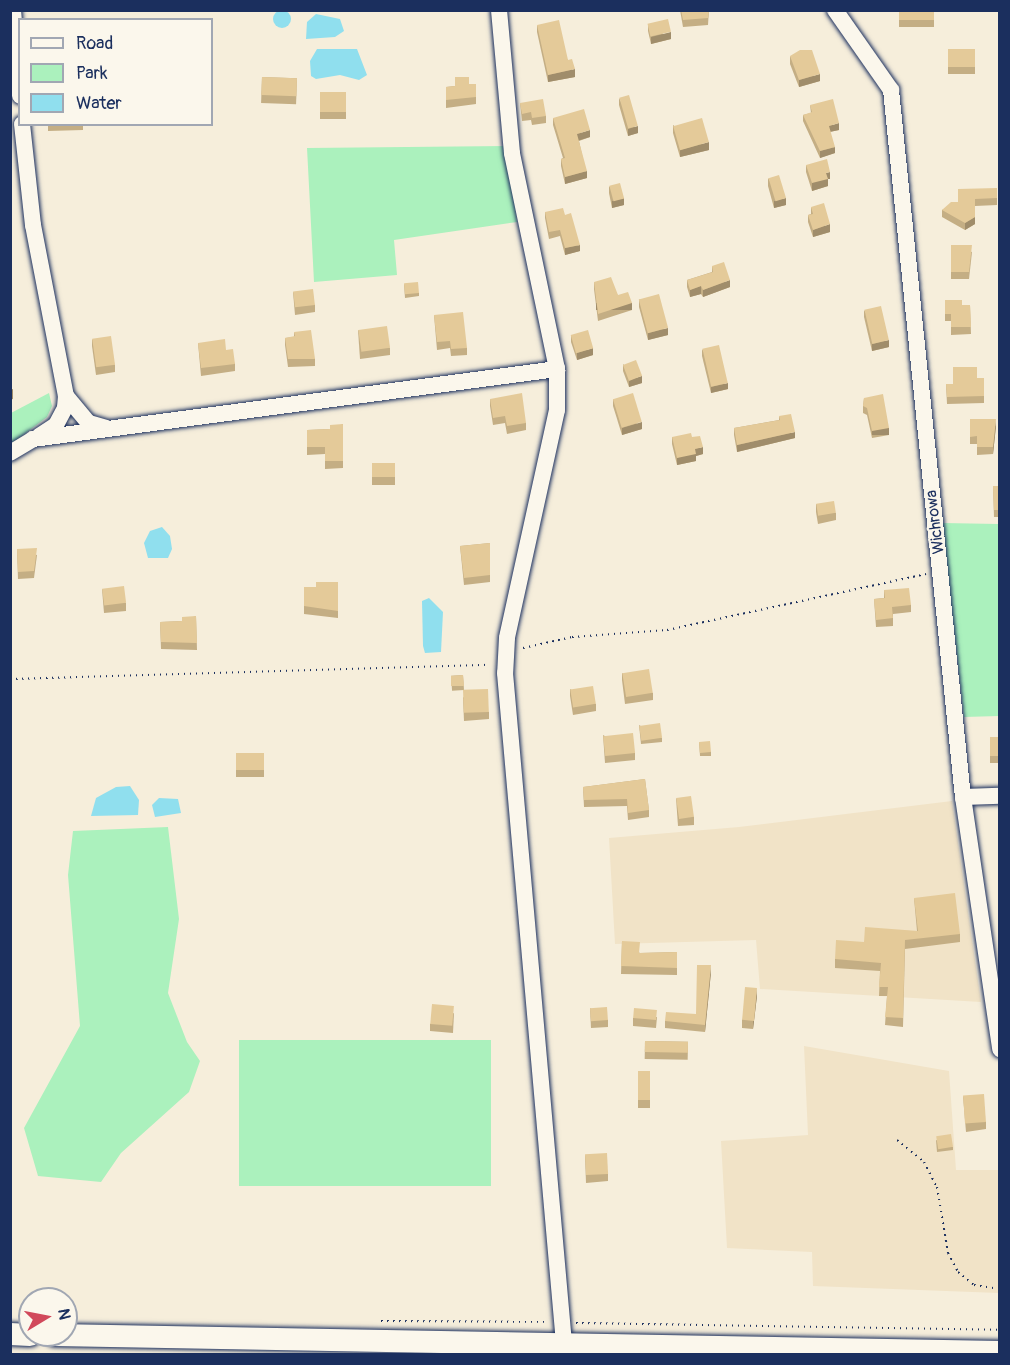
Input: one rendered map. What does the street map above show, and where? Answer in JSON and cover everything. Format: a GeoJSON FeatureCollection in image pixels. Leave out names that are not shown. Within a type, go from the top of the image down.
{"type":"FeatureCollection","features":[{"type":"Feature","properties":{"kind":"street"},"geometry":{"type":"LineString","coordinates":[[13,10],[18,71]]}},
{"type":"Feature","properties":{"kind":"street"},"geometry":{"type":"LineString","coordinates":[[499,10],[512,153],[557,369],[559,392],[549,455],[506,657],[564,1344]]}},
{"type":"Feature","properties":{"kind":"street","name":"Wichrowa"},"geometry":{"type":"LineString","coordinates":[[835,10],[891,90],[963,797],[999,1049]]}},
{"type":"Feature","properties":{"kind":"street"},"geometry":{"type":"LineString","coordinates":[[10,453],[56,425],[65,408],[66,396],[33,225],[22,126]]}},
{"type":"Feature","properties":{"kind":"street"},"geometry":{"type":"LineString","coordinates":[[33,439],[557,369]]}},
{"type":"Feature","properties":{"kind":"street"},"geometry":{"type":"LineString","coordinates":[[66,396],[89,423],[109,429]]}},
{"type":"Feature","properties":{"kind":"street"},"geometry":{"type":"LineString","coordinates":[[963,797],[999,796]]}},
{"type":"Feature","properties":{"kind":"street"},"geometry":{"type":"LineString","coordinates":[[78,1335],[999,1352]]}},
{"type":"Feature","properties":{"kind":"path"},"geometry":{"type":"LineString","coordinates":[[10,679],[506,657],[572,637],[668,630],[941,571]]}},
{"type":"Feature","properties":{"kind":"path"},"geometry":{"type":"LineString","coordinates":[[897,1140],[924,1162],[937,1187],[948,1253],[958,1272],[974,1285],[999,1289]]}},
{"type":"Feature","properties":{"kind":"path"},"geometry":{"type":"LineString","coordinates":[[570,1323],[999,1330]]}},
{"type":"Feature","properties":{"kind":"shaded area"},"geometry":{"type":"Polygon","coordinates":[[[952,801],[981,1002],[760,989],[756,940],[615,944],[609,838],[739,827],[952,801]]]}},
{"type":"Feature","properties":{"kind":"shaded area"},"geometry":{"type":"Polygon","coordinates":[[[804,1046],[949,1071],[956,1170],[999,1170],[999,1293],[813,1286],[812,1252],[727,1248],[721,1141],[808,1135],[804,1046]]]}},
{"type":"Feature","properties":{"kind":"green space"},"geometry":{"type":"Polygon","coordinates":[[[506,146],[517,222],[394,240],[397,275],[314,282],[307,148],[506,146]]]}},
{"type":"Feature","properties":{"kind":"green space"},"geometry":{"type":"Polygon","coordinates":[[[49,393],[52,406],[47,417],[11,444],[11,413],[49,393]]]}},
{"type":"Feature","properties":{"kind":"green space"},"geometry":{"type":"Polygon","coordinates":[[[942,523],[999,524],[999,716],[964,717],[942,523]]]}},
{"type":"Feature","properties":{"kind":"green space"},"geometry":{"type":"Polygon","coordinates":[[[168,827],[179,919],[168,993],[187,1042],[200,1061],[189,1092],[121,1153],[101,1182],[38,1176],[24,1128],[80,1026],[68,875],[73,831],[168,827]]]}},
{"type":"Feature","properties":{"kind":"green space"},"geometry":{"type":"Polygon","coordinates":[[[239,1040],[491,1040],[491,1186],[239,1186],[239,1040]]]}},
{"type":"Feature","properties":{"kind":"water"},"geometry":{"type":"Polygon","coordinates":[[[282,10],[288,13],[291,19],[288,25],[282,28],[276,25],[273,19],[276,13],[282,10]]]}},
{"type":"Feature","properties":{"kind":"water"},"geometry":{"type":"Polygon","coordinates":[[[316,14],[340,19],[344,31],[335,37],[306,39],[307,22],[316,14]]]}},
{"type":"Feature","properties":{"kind":"water"},"geometry":{"type":"Polygon","coordinates":[[[317,49],[357,49],[367,75],[359,80],[340,75],[316,79],[311,76],[310,61],[317,49]]]}},
{"type":"Feature","properties":{"kind":"water"},"geometry":{"type":"Polygon","coordinates":[[[162,527],[170,536],[172,549],[168,558],[148,558],[144,543],[150,531],[162,527]]]}},
{"type":"Feature","properties":{"kind":"water"},"geometry":{"type":"Polygon","coordinates":[[[429,598],[443,612],[441,652],[425,653],[423,646],[422,601],[429,598]]]}},
{"type":"Feature","properties":{"kind":"water"},"geometry":{"type":"Polygon","coordinates":[[[130,786],[139,800],[138,815],[91,816],[96,798],[116,787],[130,786]]]}},
{"type":"Feature","properties":{"kind":"water"},"geometry":{"type":"Polygon","coordinates":[[[159,798],[178,799],[181,813],[155,817],[152,805],[159,798]]]}},
{"type":"Feature","properties":{"kind":"building"},"geometry":{"type":"Polygon","coordinates":[[[681,10],[709,10],[708,18],[683,20],[681,10]]]}},
{"type":"Feature","properties":{"kind":"building"},"geometry":{"type":"Polygon","coordinates":[[[899,10],[934,10],[934,20],[899,20],[899,10]]]}},
{"type":"Feature","properties":{"kind":"building"},"geometry":{"type":"Polygon","coordinates":[[[668,19],[671,32],[650,36],[648,24],[668,19]]]}},
{"type":"Feature","properties":{"kind":"building"},"geometry":{"type":"Polygon","coordinates":[[[559,20],[568,60],[572,59],[575,69],[548,75],[537,25],[559,20]]]}},
{"type":"Feature","properties":{"kind":"building"},"geometry":{"type":"Polygon","coordinates":[[[948,49],[975,49],[975,67],[948,67],[948,49]]]}},
{"type":"Feature","properties":{"kind":"building"},"geometry":{"type":"Polygon","coordinates":[[[800,50],[812,50],[820,74],[799,80],[790,56],[800,50]]]}},
{"type":"Feature","properties":{"kind":"building"},"geometry":{"type":"Polygon","coordinates":[[[262,77],[297,78],[296,96],[261,95],[262,77]]]}},
{"type":"Feature","properties":{"kind":"building"},"geometry":{"type":"Polygon","coordinates":[[[455,77],[469,77],[469,84],[476,84],[476,97],[446,100],[446,87],[455,86],[455,77]]]}},
{"type":"Feature","properties":{"kind":"building"},"geometry":{"type":"Polygon","coordinates":[[[320,92],[346,92],[346,112],[320,112],[320,92]]]}},
{"type":"Feature","properties":{"kind":"building"},"geometry":{"type":"Polygon","coordinates":[[[629,95],[638,126],[628,129],[619,98],[629,95]]]}},
{"type":"Feature","properties":{"kind":"building"},"geometry":{"type":"Polygon","coordinates":[[[543,99],[546,116],[532,118],[531,112],[522,114],[520,103],[543,99]]]}},
{"type":"Feature","properties":{"kind":"building"},"geometry":{"type":"Polygon","coordinates":[[[833,99],[839,123],[829,126],[835,147],[820,151],[803,115],[812,112],[810,105],[833,99]]]}},
{"type":"Feature","properties":{"kind":"building"},"geometry":{"type":"Polygon","coordinates":[[[584,109],[590,130],[577,134],[587,171],[565,177],[561,159],[565,158],[553,118],[584,109]]]}},
{"type":"Feature","properties":{"kind":"building"},"geometry":{"type":"Polygon","coordinates":[[[702,118],[709,142],[680,150],[673,126],[702,118]]]}},
{"type":"Feature","properties":{"kind":"building"},"geometry":{"type":"Polygon","coordinates":[[[827,159],[830,172],[826,173],[828,179],[812,183],[806,165],[827,159]]]}},
{"type":"Feature","properties":{"kind":"building"},"geometry":{"type":"Polygon","coordinates":[[[779,175],[786,198],[775,201],[768,178],[779,175]]]}},
{"type":"Feature","properties":{"kind":"building"},"geometry":{"type":"Polygon","coordinates":[[[620,183],[624,198],[614,201],[609,186],[620,183]]]}},
{"type":"Feature","properties":{"kind":"building"},"geometry":{"type":"Polygon","coordinates":[[[997,188],[997,198],[975,199],[975,217],[965,223],[942,210],[951,202],[958,202],[958,189],[997,188]]]}},
{"type":"Feature","properties":{"kind":"building"},"geometry":{"type":"Polygon","coordinates":[[[824,203],[830,224],[813,230],[808,215],[813,214],[811,207],[824,203]]]}},
{"type":"Feature","properties":{"kind":"building"},"geometry":{"type":"Polygon","coordinates":[[[563,208],[565,215],[571,213],[580,245],[565,248],[560,230],[549,232],[545,212],[563,208]]]}},
{"type":"Feature","properties":{"kind":"building"},"geometry":{"type":"Polygon","coordinates":[[[951,245],[972,245],[969,272],[951,272],[951,245]]]}},
{"type":"Feature","properties":{"kind":"building"},"geometry":{"type":"Polygon","coordinates":[[[724,262],[730,280],[703,290],[701,286],[690,290],[687,280],[713,272],[712,266],[724,262]]]}},
{"type":"Feature","properties":{"kind":"building"},"geometry":{"type":"Polygon","coordinates":[[[611,277],[618,295],[628,292],[632,303],[598,314],[594,282],[611,277]]]}},
{"type":"Feature","properties":{"kind":"building"},"geometry":{"type":"Polygon","coordinates":[[[418,282],[419,293],[405,294],[404,283],[418,282]]]}},
{"type":"Feature","properties":{"kind":"building"},"geometry":{"type":"Polygon","coordinates":[[[313,289],[315,305],[295,307],[293,291],[313,289]]]}},
{"type":"Feature","properties":{"kind":"building"},"geometry":{"type":"Polygon","coordinates":[[[659,294],[668,328],[648,333],[639,299],[659,294]]]}},
{"type":"Feature","properties":{"kind":"building"},"geometry":{"type":"Polygon","coordinates":[[[945,300],[962,300],[962,305],[970,305],[971,327],[951,327],[951,314],[945,314],[945,300]]]}},
{"type":"Feature","properties":{"kind":"building"},"geometry":{"type":"Polygon","coordinates":[[[881,306],[889,340],[872,344],[864,310],[881,306]]]}},
{"type":"Feature","properties":{"kind":"building"},"geometry":{"type":"Polygon","coordinates":[[[463,312],[467,348],[451,349],[450,341],[437,342],[434,315],[463,312]]]}},
{"type":"Feature","properties":{"kind":"building"},"geometry":{"type":"Polygon","coordinates":[[[387,326],[390,348],[361,352],[358,330],[387,326]]]}},
{"type":"Feature","properties":{"kind":"building"},"geometry":{"type":"Polygon","coordinates":[[[311,330],[315,359],[288,359],[285,338],[295,336],[294,332],[311,330]]]}},
{"type":"Feature","properties":{"kind":"building"},"geometry":{"type":"Polygon","coordinates":[[[588,330],[593,348],[576,353],[571,335],[588,330]]]}},
{"type":"Feature","properties":{"kind":"building"},"geometry":{"type":"Polygon","coordinates":[[[111,336],[115,365],[96,367],[92,339],[111,336]]]}},
{"type":"Feature","properties":{"kind":"building"},"geometry":{"type":"Polygon","coordinates":[[[225,339],[226,350],[233,349],[235,364],[201,368],[198,343],[225,339]]]}},
{"type":"Feature","properties":{"kind":"building"},"geometry":{"type":"Polygon","coordinates":[[[719,345],[728,383],[711,387],[702,349],[719,345]]]}},
{"type":"Feature","properties":{"kind":"building"},"geometry":{"type":"Polygon","coordinates":[[[636,360],[642,376],[629,381],[623,365],[636,360]]]}},
{"type":"Feature","properties":{"kind":"building"},"geometry":{"type":"Polygon","coordinates":[[[953,367],[977,367],[977,378],[984,378],[984,396],[947,397],[946,384],[953,384],[953,367]]]}},
{"type":"Feature","properties":{"kind":"building"},"geometry":{"type":"Polygon","coordinates":[[[522,393],[526,423],[507,426],[505,416],[493,418],[490,399],[522,393]]]}},
{"type":"Feature","properties":{"kind":"building"},"geometry":{"type":"Polygon","coordinates":[[[633,393],[642,422],[622,428],[613,399],[633,393]]]}},
{"type":"Feature","properties":{"kind":"building"},"geometry":{"type":"Polygon","coordinates":[[[883,394],[889,428],[872,431],[867,408],[863,406],[864,398],[883,394]]]}},
{"type":"Feature","properties":{"kind":"building"},"geometry":{"type":"Polygon","coordinates":[[[791,414],[795,432],[737,445],[734,428],[780,420],[779,416],[791,414]]]}},
{"type":"Feature","properties":{"kind":"building"},"geometry":{"type":"Polygon","coordinates":[[[970,419],[996,419],[993,447],[977,447],[977,436],[970,437],[970,419]]]}},
{"type":"Feature","properties":{"kind":"building"},"geometry":{"type":"Polygon","coordinates":[[[343,424],[343,461],[325,461],[325,447],[307,447],[307,430],[330,429],[330,425],[343,424]]]}},
{"type":"Feature","properties":{"kind":"building"},"geometry":{"type":"Polygon","coordinates":[[[691,433],[692,437],[700,436],[703,447],[695,449],[696,454],[677,458],[672,437],[691,433]]]}},
{"type":"Feature","properties":{"kind":"building"},"geometry":{"type":"Polygon","coordinates":[[[372,463],[395,463],[395,477],[372,477],[372,463]]]}},
{"type":"Feature","properties":{"kind":"building"},"geometry":{"type":"Polygon","coordinates":[[[993,486],[999,486],[999,510],[994,510],[993,486]]]}},
{"type":"Feature","properties":{"kind":"building"},"geometry":{"type":"Polygon","coordinates":[[[834,501],[836,513],[818,516],[816,504],[834,501]]]}},
{"type":"Feature","properties":{"kind":"building"},"geometry":{"type":"Polygon","coordinates":[[[490,543],[490,575],[464,578],[460,546],[490,543]]]}},
{"type":"Feature","properties":{"kind":"building"},"geometry":{"type":"Polygon","coordinates":[[[37,548],[34,571],[18,572],[17,549],[37,548]]]}},
{"type":"Feature","properties":{"kind":"building"},"geometry":{"type":"Polygon","coordinates":[[[316,582],[338,582],[338,611],[304,606],[304,587],[316,587],[316,582]]]}},
{"type":"Feature","properties":{"kind":"building"},"geometry":{"type":"Polygon","coordinates":[[[124,586],[126,603],[104,606],[102,589],[124,586]]]}},
{"type":"Feature","properties":{"kind":"building"},"geometry":{"type":"Polygon","coordinates":[[[909,588],[911,605],[892,607],[893,618],[876,620],[874,599],[885,598],[884,590],[909,588]]]}},
{"type":"Feature","properties":{"kind":"building"},"geometry":{"type":"Polygon","coordinates":[[[196,616],[197,643],[161,642],[160,622],[182,621],[182,617],[196,616]]]}},
{"type":"Feature","properties":{"kind":"building"},"geometry":{"type":"Polygon","coordinates":[[[649,669],[653,693],[626,697],[622,673],[649,669]]]}},
{"type":"Feature","properties":{"kind":"building"},"geometry":{"type":"Polygon","coordinates":[[[463,675],[464,686],[451,686],[451,676],[463,675]]]}},
{"type":"Feature","properties":{"kind":"building"},"geometry":{"type":"Polygon","coordinates":[[[593,686],[596,704],[573,707],[570,690],[593,686]]]}},
{"type":"Feature","properties":{"kind":"building"},"geometry":{"type":"Polygon","coordinates":[[[488,689],[489,712],[464,713],[463,690],[488,689]]]}},
{"type":"Feature","properties":{"kind":"building"},"geometry":{"type":"Polygon","coordinates":[[[660,723],[662,738],[641,741],[639,726],[660,723]]]}},
{"type":"Feature","properties":{"kind":"building"},"geometry":{"type":"Polygon","coordinates":[[[633,733],[635,753],[605,756],[603,736],[633,733]]]}},
{"type":"Feature","properties":{"kind":"building"},"geometry":{"type":"Polygon","coordinates":[[[990,737],[999,737],[999,756],[990,756],[990,737]]]}},
{"type":"Feature","properties":{"kind":"building"},"geometry":{"type":"Polygon","coordinates":[[[710,741],[711,752],[700,753],[699,742],[710,741]]]}},
{"type":"Feature","properties":{"kind":"building"},"geometry":{"type":"Polygon","coordinates":[[[236,753],[264,753],[264,770],[236,770],[236,753]]]}},
{"type":"Feature","properties":{"kind":"building"},"geometry":{"type":"Polygon","coordinates":[[[645,779],[649,810],[628,813],[627,799],[584,800],[583,787],[645,779]]]}},
{"type":"Feature","properties":{"kind":"building"},"geometry":{"type":"Polygon","coordinates":[[[691,796],[694,817],[679,819],[676,798],[691,796]]]}},
{"type":"Feature","properties":{"kind":"building"},"geometry":{"type":"Polygon","coordinates":[[[955,893],[960,934],[905,940],[903,1018],[885,1017],[888,987],[879,987],[881,963],[835,959],[836,940],[864,942],[865,927],[918,931],[914,898],[955,893]]]}},
{"type":"Feature","properties":{"kind":"building"},"geometry":{"type":"Polygon","coordinates":[[[622,941],[640,942],[639,953],[677,952],[677,968],[621,966],[622,941]]]}},
{"type":"Feature","properties":{"kind":"building"},"geometry":{"type":"Polygon","coordinates":[[[697,965],[711,965],[705,1025],[665,1021],[666,1012],[696,1014],[697,965]]]}},
{"type":"Feature","properties":{"kind":"building"},"geometry":{"type":"Polygon","coordinates":[[[745,987],[757,988],[754,1021],[742,1020],[745,987]]]}},
{"type":"Feature","properties":{"kind":"building"},"geometry":{"type":"Polygon","coordinates":[[[432,1004],[454,1006],[452,1026],[430,1024],[432,1004]]]}},
{"type":"Feature","properties":{"kind":"building"},"geometry":{"type":"Polygon","coordinates":[[[607,1007],[608,1020],[591,1021],[590,1008],[607,1007]]]}},
{"type":"Feature","properties":{"kind":"building"},"geometry":{"type":"Polygon","coordinates":[[[634,1008],[657,1010],[656,1020],[633,1018],[634,1008]]]}},
{"type":"Feature","properties":{"kind":"building"},"geometry":{"type":"Polygon","coordinates":[[[645,1041],[688,1042],[688,1053],[645,1052],[645,1041]]]}},
{"type":"Feature","properties":{"kind":"building"},"geometry":{"type":"Polygon","coordinates":[[[638,1071],[650,1071],[650,1100],[638,1100],[638,1071]]]}},
{"type":"Feature","properties":{"kind":"building"},"geometry":{"type":"Polygon","coordinates":[[[984,1094],[986,1122],[965,1123],[963,1095],[984,1094]]]}},
{"type":"Feature","properties":{"kind":"building"},"geometry":{"type":"Polygon","coordinates":[[[951,1134],[953,1147],[938,1149],[936,1136],[951,1134]]]}},
{"type":"Feature","properties":{"kind":"building"},"geometry":{"type":"Polygon","coordinates":[[[607,1153],[608,1174],[586,1175],[585,1154],[607,1153]]]}}]}
